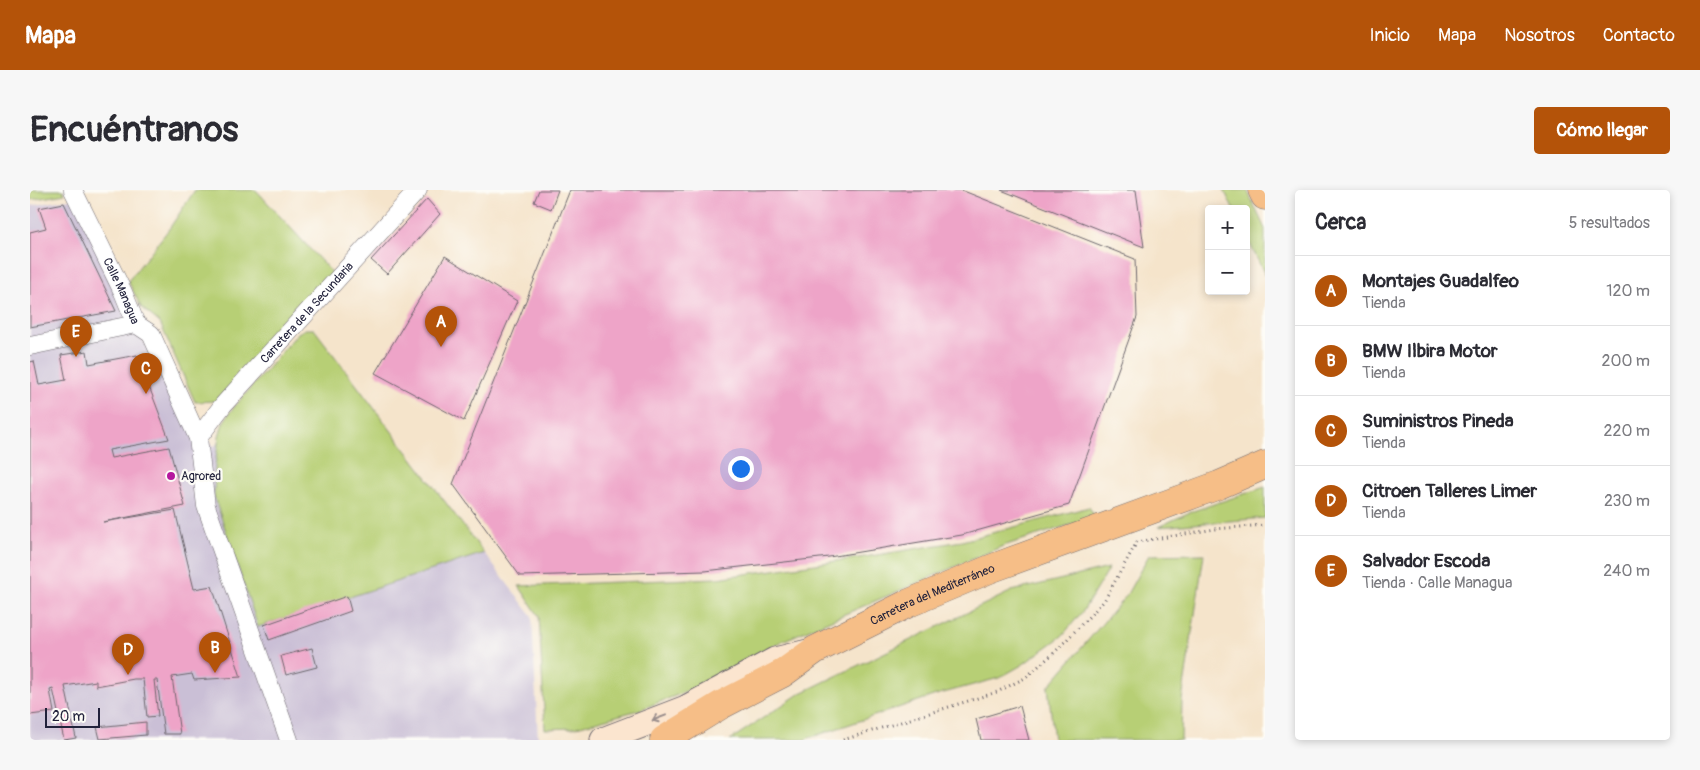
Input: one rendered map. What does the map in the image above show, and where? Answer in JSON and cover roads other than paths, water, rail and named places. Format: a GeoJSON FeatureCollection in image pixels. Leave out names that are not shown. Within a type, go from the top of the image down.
{"type":"FeatureCollection","features":[{"type":"Feature","properties":{"kind":"highway"},"geometry":{"type":"LineString","coordinates":[[1262,190],[1265,196]]}},
{"type":"Feature","properties":{"kind":"highway","name":"Carretera del Mediterráneo"},"geometry":{"type":"LineString","coordinates":[[664,739],[721,705],[783,673],[815,650],[909,603],[990,569],[1219,485],[1265,465]]}},
{"type":"Feature","properties":{"kind":"highway","name":"Carretera del Mediterráneo"},"geometry":{"type":"LineString","coordinates":[[1219,485],[1265,478]]}},
{"type":"Feature","properties":{"kind":"main road"},"geometry":{"type":"LineString","coordinates":[[603,740],[686,708],[776,660],[815,650]]}},
{"type":"Feature","properties":{"kind":"street","name":"Calle Managua"},"geometry":{"type":"LineString","coordinates":[[30,346],[136,324],[123,292],[73,190]]}},
{"type":"Feature","properties":{"kind":"street","name":"Carretera de la Secundaria"},"geometry":{"type":"LineString","coordinates":[[198,438],[223,405],[418,190]]}},
{"type":"Feature","properties":{"kind":"street"},"geometry":{"type":"LineString","coordinates":[[136,324],[151,334],[198,438],[206,506],[289,740]]}},
{"type":"Feature","properties":{"kind":"place","name":"Montajes Guadalfeo"},"geometry":{"type":"Point","coordinates":[441,347]}},
{"type":"Feature","properties":{"kind":"place","name":"Salvador Escoda"},"geometry":{"type":"Point","coordinates":[76,357]}},
{"type":"Feature","properties":{"kind":"place","name":"Suministros Pineda"},"geometry":{"type":"Point","coordinates":[146,394]}},
{"type":"Feature","properties":{"kind":"place","name":"Agrored"},"geometry":{"type":"Point","coordinates":[171,476]}},
{"type":"Feature","properties":{"kind":"place","name":"BMW Ilbira Motor"},"geometry":{"type":"Point","coordinates":[215,673]}},
{"type":"Feature","properties":{"kind":"place","name":"Citroen Talleres Limer"},"geometry":{"type":"Point","coordinates":[128,675]}}]}
